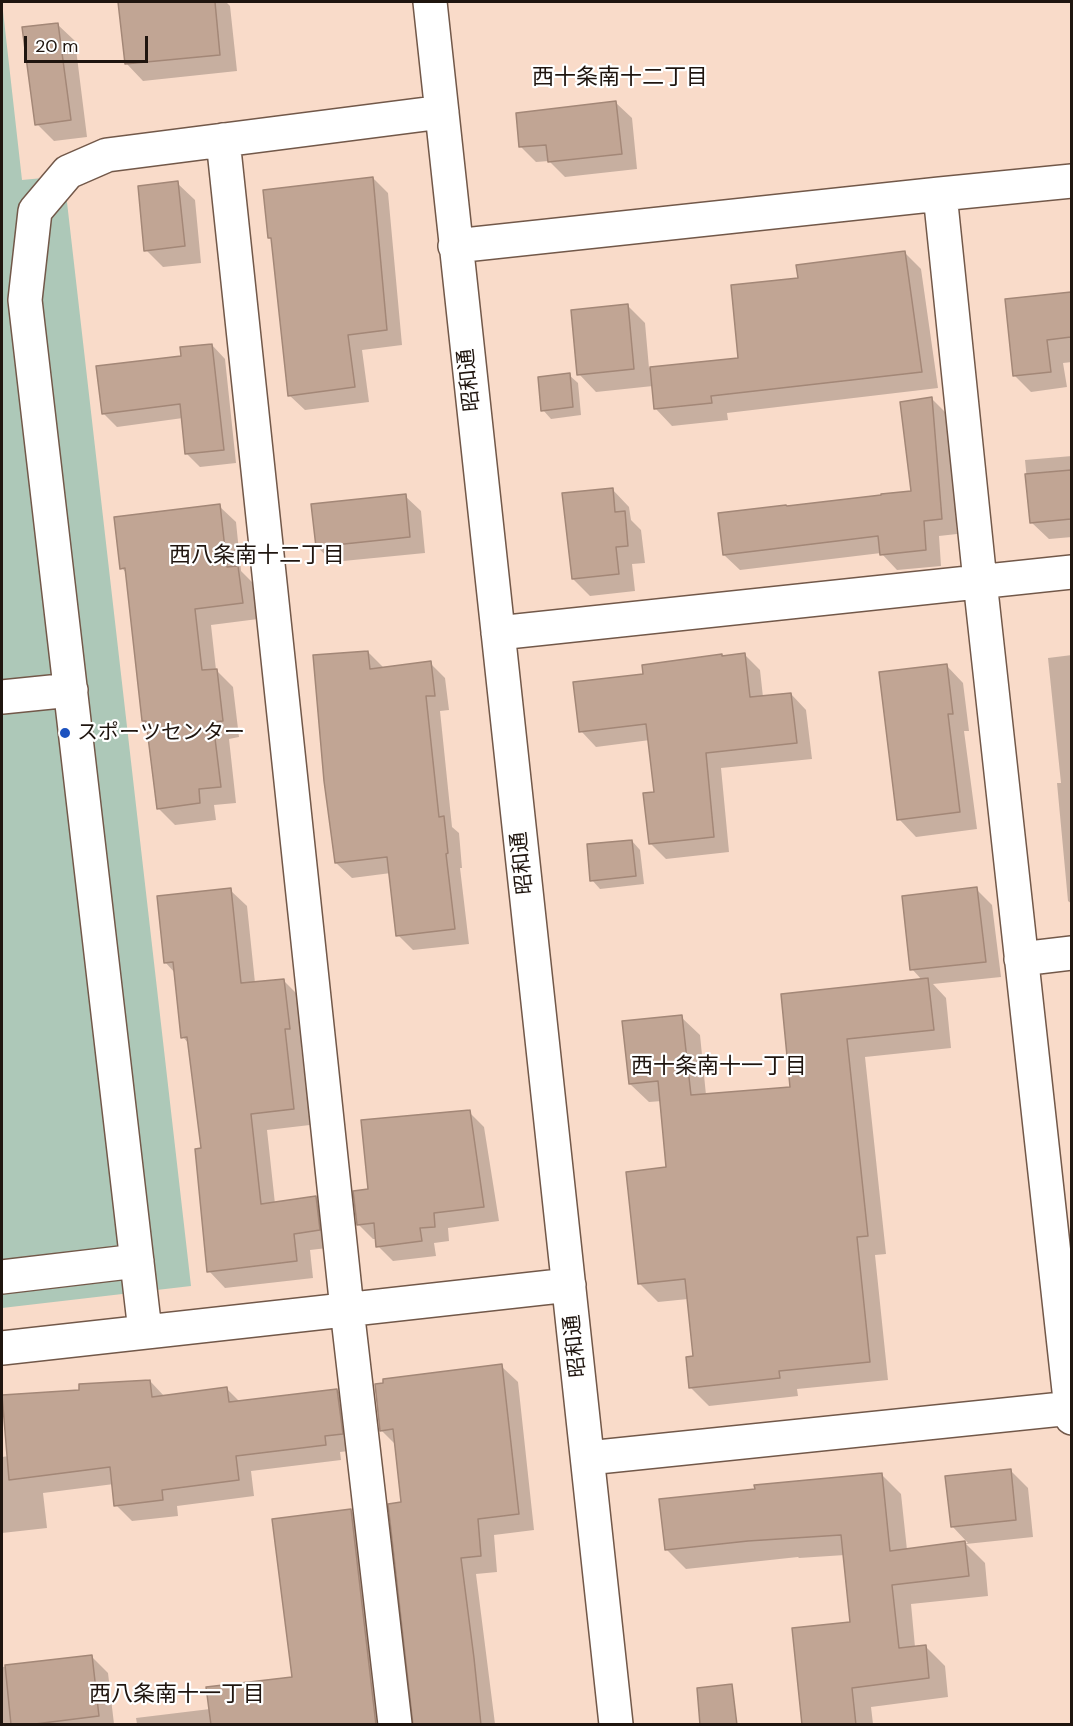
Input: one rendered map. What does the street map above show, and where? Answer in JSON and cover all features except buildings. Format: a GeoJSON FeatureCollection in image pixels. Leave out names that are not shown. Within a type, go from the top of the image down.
{"type":"FeatureCollection","features":[{"type":"Feature","properties":{"kind":"street","name":"昭和通"},"geometry":{"type":"LineString","coordinates":[[430,2],[616,1725]]}},
{"type":"Feature","properties":{"kind":"street"},"geometry":{"type":"LineString","coordinates":[[145,1331],[71,690],[13,302],[35,211],[68,172],[106,154],[442,112]]}},
{"type":"Feature","properties":{"kind":"street"},"geometry":{"type":"LineString","coordinates":[[223,140],[347,1309],[395,1725]]}},
{"type":"Feature","properties":{"kind":"street"},"geometry":{"type":"LineString","coordinates":[[455,246],[1071,181]]}},
{"type":"Feature","properties":{"kind":"street"},"geometry":{"type":"LineString","coordinates":[[588,1458],[1071,1411],[1020,959],[940,194]]}},
{"type":"Feature","properties":{"kind":"street"},"geometry":{"type":"LineString","coordinates":[[498,633],[1071,572]]}},
{"type":"Feature","properties":{"kind":"street"},"geometry":{"type":"LineString","coordinates":[[2,697],[71,690]]}},
{"type":"Feature","properties":{"kind":"street"},"geometry":{"type":"LineString","coordinates":[[1020,959],[1071,953]]}},
{"type":"Feature","properties":{"kind":"street"},"geometry":{"type":"LineString","coordinates":[[2,1278],[137,1261]]}},
{"type":"Feature","properties":{"kind":"street"},"geometry":{"type":"LineString","coordinates":[[2,1348],[569,1285]]}},
{"type":"Feature","properties":{"kind":"green space","name":"スポーツセンター"},"geometry":{"type":"Polygon","coordinates":[[[2,2],[22,180],[64,176],[191,1286],[2,1308],[2,2]]]}},
{"type":"Feature","properties":{"kind":"place","name":"スポーツセンター"},"geometry":{"type":"Point","coordinates":[65,733]}},
{"type":"Feature","properties":{"kind":"district","name":"西十条南十二丁目"},"geometry":{"type":"Point","coordinates":[620,78]}},
{"type":"Feature","properties":{"kind":"district","name":"西八条南十二丁目"},"geometry":{"type":"Point","coordinates":[257,556]}},
{"type":"Feature","properties":{"kind":"district","name":"西十条南十一丁目"},"geometry":{"type":"Point","coordinates":[719,1067]}},
{"type":"Feature","properties":{"kind":"district","name":"西八条南十一丁目"},"geometry":{"type":"Point","coordinates":[177,1695]}}]}
